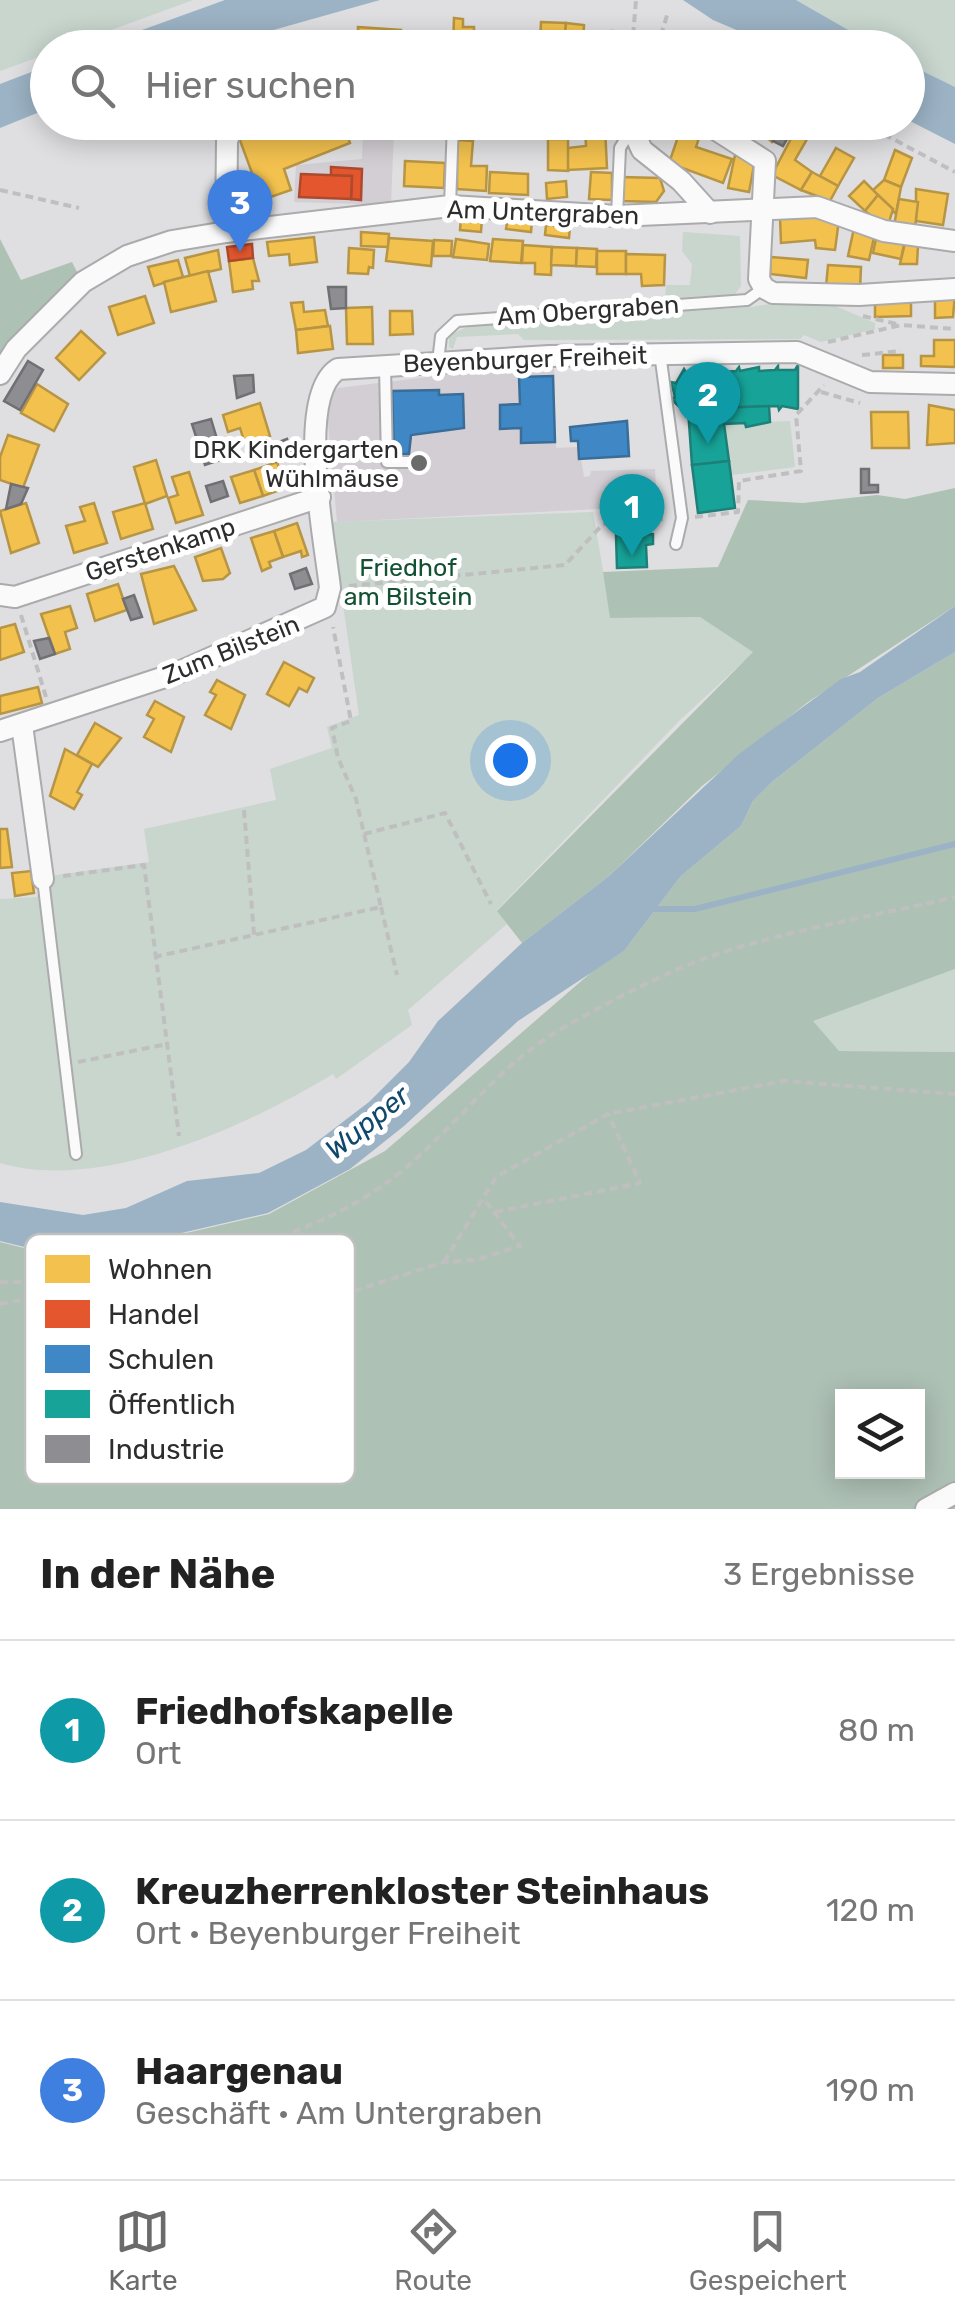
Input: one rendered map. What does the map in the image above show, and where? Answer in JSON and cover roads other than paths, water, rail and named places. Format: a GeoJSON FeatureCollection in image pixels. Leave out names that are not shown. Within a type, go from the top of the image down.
{"type":"FeatureCollection","features":[{"type":"Feature","properties":{"kind":"street"},"geometry":{"type":"LineString","coordinates":[[226,232],[227,140]]}},
{"type":"Feature","properties":{"kind":"street"},"geometry":{"type":"LineString","coordinates":[[637,140],[642,150],[681,181],[710,213]]}},
{"type":"Feature","properties":{"kind":"street"},"geometry":{"type":"LineString","coordinates":[[732,140],[764,161],[759,279],[764,288]]}},
{"type":"Feature","properties":{"kind":"street","name":"Am Untergraben"},"geometry":{"type":"LineString","coordinates":[[0,374],[16,348],[83,282],[126,256],[226,232],[450,206],[617,216],[816,207],[884,231],[955,241]]}},
{"type":"Feature","properties":{"kind":"street","name":"Am Obergraben"},"geometry":{"type":"LineString","coordinates":[[764,288],[773,293],[859,294],[955,289]]}},
{"type":"Feature","properties":{"kind":"street","name":"Beyenburger Freiheit"},"geometry":{"type":"LineString","coordinates":[[320,497],[317,400],[331,374],[348,367],[660,353],[797,352],[837,358],[882,383],[955,384]]}},
{"type":"Feature","properties":{"kind":"street","name":"Zum Bilstein"},"geometry":{"type":"LineString","coordinates":[[0,731],[177,674],[307,619],[329,596],[320,497]]}},
{"type":"Feature","properties":{"kind":"street","name":"Gerstenkamp"},"geometry":{"type":"LineString","coordinates":[[8,596],[320,497]]}},
{"type":"Feature","properties":{"kind":"street"},"geometry":{"type":"LineString","coordinates":[[22,725],[43,879]]}},
{"type":"Feature","properties":{"kind":"street"},"geometry":{"type":"LineString","coordinates":[[926,1509],[955,1493]]}},
{"type":"Feature","properties":{"kind":"lane"},"geometry":{"type":"LineString","coordinates":[[450,206],[452,140]]}},
{"type":"Feature","properties":{"kind":"lane"},"geometry":{"type":"LineString","coordinates":[[617,216],[624,140]]}},
{"type":"Feature","properties":{"kind":"lane","name":"Am Obergraben"},"geometry":{"type":"LineString","coordinates":[[438,362],[441,336],[457,322],[746,300],[764,288]]}},
{"type":"Feature","properties":{"kind":"lane"},"geometry":{"type":"LineString","coordinates":[[660,353],[682,518],[676,544]]}},
{"type":"Feature","properties":{"kind":"lane"},"geometry":{"type":"LineString","coordinates":[[385,365],[387,462],[409,462]]}},
{"type":"Feature","properties":{"kind":"lane"},"geometry":{"type":"LineString","coordinates":[[43,879],[76,1154]]}},
{"type":"Feature","properties":{"kind":"water"},"geometry":{"type":"Polygon","coordinates":[[[225,0],[380,0],[273,30],[142,30],[225,0]]]}},
{"type":"Feature","properties":{"kind":"water"},"geometry":{"type":"Polygon","coordinates":[[[683,0],[796,0],[848,30],[736,30],[683,0]]]}},
{"type":"Feature","properties":{"kind":"water"},"geometry":{"type":"Polygon","coordinates":[[[925,72],[955,87],[955,144],[925,129],[925,72]]]}},
{"type":"Feature","properties":{"kind":"water"},"geometry":{"type":"Polygon","coordinates":[[[30,73],[30,116],[0,128],[0,84],[30,73]]]}},
{"type":"Feature","properties":{"kind":"water"},"geometry":{"type":"Polygon","coordinates":[[[955,606],[955,652],[878,698],[772,782],[753,801],[741,826],[681,876],[624,951],[518,1021],[404,1126],[350,1169],[268,1213],[177,1234],[25,1234],[25,1247],[0,1241],[0,1202],[83,1215],[126,1208],[187,1181],[259,1173],[306,1150],[369,1102],[409,1062],[438,1021],[522,943],[609,876],[739,754],[841,679],[860,672],[955,606]]]}},
{"type":"Feature","properties":{"kind":"waterway","name":"Wupper"},"geometry":{"type":"LineString","coordinates":[[647,909],[695,909],[955,844]]}},
{"type":"Feature","properties":{"kind":"place","name":"Haargenau"},"geometry":{"type":"Point","coordinates":[240,252]}},
{"type":"Feature","properties":{"kind":"place","name":"Kreuzherrenkloster Steinhaus"},"geometry":{"type":"Point","coordinates":[708,444]}},
{"type":"Feature","properties":{"kind":"place","name":"DRK Kindergarten Wühlmäuse"},"geometry":{"type":"Point","coordinates":[419,463]}},
{"type":"Feature","properties":{"kind":"place","name":"Friedhofskapelle"},"geometry":{"type":"Point","coordinates":[632,556]}},
{"type":"Feature","properties":{"kind":"park label","name":"Friedhof am Bilstein"},"geometry":{"type":"Point","coordinates":[408,582]}}]}
